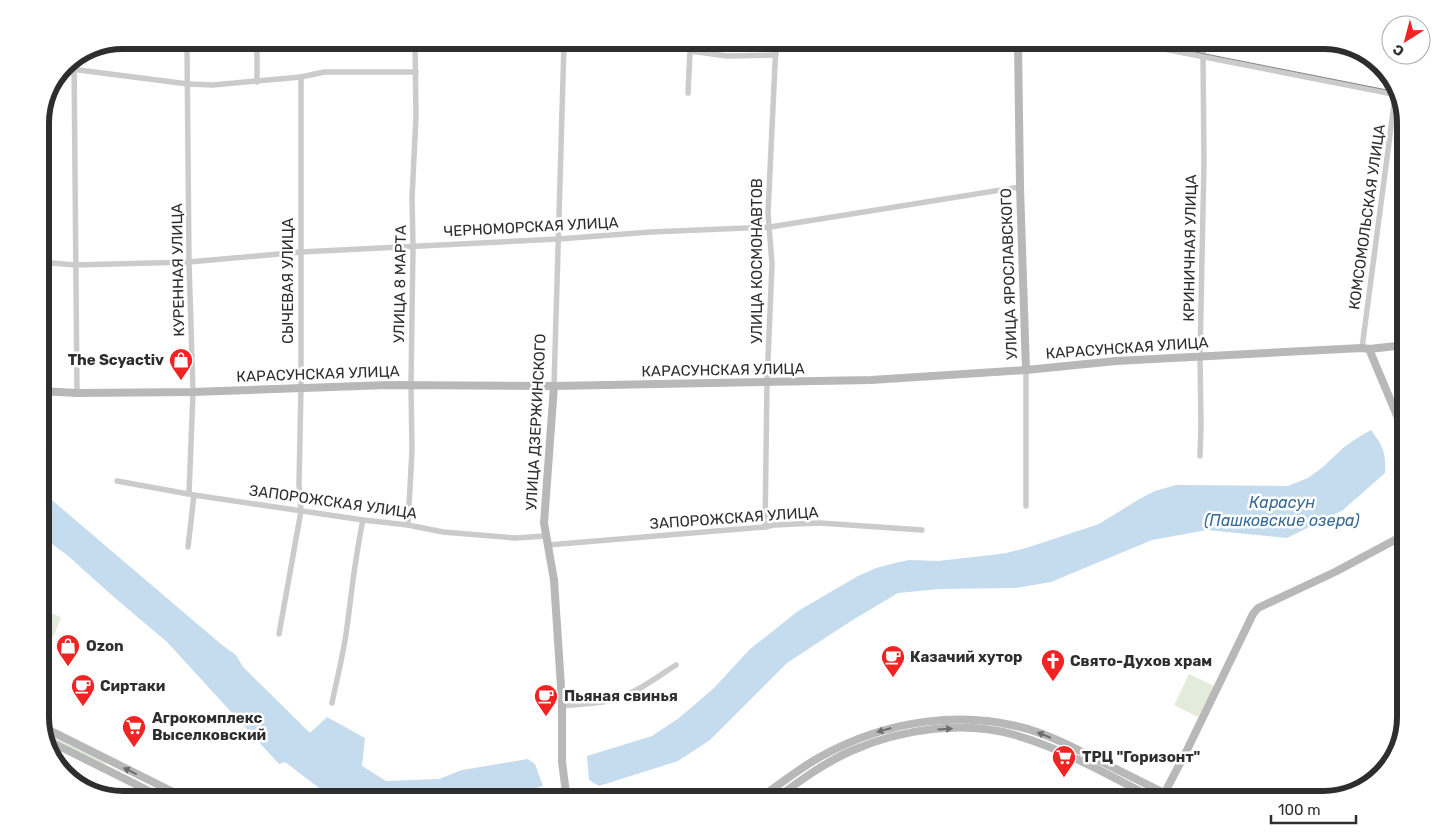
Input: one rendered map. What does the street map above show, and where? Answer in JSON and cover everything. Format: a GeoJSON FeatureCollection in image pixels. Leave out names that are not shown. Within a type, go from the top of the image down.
{"type":"FeatureCollection","features":[{"type":"Feature","properties":{"kind":"street","name":"КУРЕННАЯ УЛИЦА"},"geometry":{"type":"LineString","coordinates":[[188,49],[189,262],[193,392],[192,495],[188,547]]}},
{"type":"Feature","properties":{"kind":"street"},"geometry":{"type":"LineString","coordinates":[[257,49],[257,82]]}},
{"type":"Feature","properties":{"kind":"street","name":"УЛИЦА 8 МАРТА"},"geometry":{"type":"LineString","coordinates":[[408,525],[412,450],[411,385],[414,246],[412,198],[416,116],[415,49]]}},
{"type":"Feature","properties":{"kind":"street","name":"УЛИЦА ДЗЕРЖИНСКОГО"},"geometry":{"type":"LineString","coordinates":[[564,49],[554,386],[544,523],[554,580],[560,654],[562,762],[566,791]]}},
{"type":"Feature","properties":{"kind":"street","name":"УЛИЦА КОСМОНАВТОВ"},"geometry":{"type":"LineString","coordinates":[[765,527],[767,383],[772,264],[768,213],[776,49]]}},
{"type":"Feature","properties":{"kind":"street","name":"УЛИЦА ЯРОСЛАВСКОГО"},"geometry":{"type":"LineString","coordinates":[[1018,49],[1026,370],[1026,506]]}},
{"type":"Feature","properties":{"kind":"street"},"geometry":{"type":"LineString","coordinates":[[1162,49],[1391,92]]}},
{"type":"Feature","properties":{"kind":"street","name":"КРИНИЧНАЯ УЛИЦА"},"geometry":{"type":"LineString","coordinates":[[1200,456],[1204,49]]}},
{"type":"Feature","properties":{"kind":"street"},"geometry":{"type":"LineString","coordinates":[[688,92],[690,51],[727,56],[776,54]]}},
{"type":"Feature","properties":{"kind":"street"},"geometry":{"type":"LineString","coordinates":[[78,393],[74,69],[188,84],[213,85],[301,77],[324,72],[416,72]]}},
{"type":"Feature","properties":{"kind":"street","name":"СЫЧЕВАЯ УЛИЦА"},"geometry":{"type":"LineString","coordinates":[[279,634],[301,511],[299,484],[301,388],[301,77]]}},
{"type":"Feature","properties":{"kind":"street","name":"КОМСОМОЛЬСКАЯ УЛИЦА"},"geometry":{"type":"LineString","coordinates":[[1366,349],[1395,107]]}},
{"type":"Feature","properties":{"kind":"street","name":"ЧЕРНОМОРСКАЯ УЛИЦА"},"geometry":{"type":"LineString","coordinates":[[49,263],[75,265],[189,262],[301,252],[770,227],[1020,187]]}},
{"type":"Feature","properties":{"kind":"street","name":"КАРАСУНСКАЯ УЛИЦА"},"geometry":{"type":"LineString","coordinates":[[49,391],[193,392],[388,384],[554,386],[871,380],[1026,370],[1116,360],[1366,349],[1397,346]]}},
{"type":"Feature","properties":{"kind":"street"},"geometry":{"type":"LineString","coordinates":[[1366,349],[1397,417]]}},
{"type":"Feature","properties":{"kind":"street","name":"ЗАПОРОЖСКАЯ УЛИЦА"},"geometry":{"type":"LineString","coordinates":[[117,481],[192,495],[408,525],[443,532],[515,538],[546,536]]}},
{"type":"Feature","properties":{"kind":"street"},"geometry":{"type":"LineString","coordinates":[[332,703],[347,628],[357,545],[363,520]]}},
{"type":"Feature","properties":{"kind":"street","name":"ЗАПОРОЖСКАЯ УЛИЦА"},"geometry":{"type":"LineString","coordinates":[[548,545],[773,525],[820,523],[922,530]]}},
{"type":"Feature","properties":{"kind":"street"},"geometry":{"type":"LineString","coordinates":[[1165,791],[1202,722],[1253,614],[1258,608],[1334,572],[1397,539]]}},
{"type":"Feature","properties":{"kind":"street"},"geometry":{"type":"LineString","coordinates":[[562,706],[614,700],[648,684],[676,665]]}},
{"type":"Feature","properties":{"kind":"street"},"geometry":{"type":"LineString","coordinates":[[770,791],[823,756],[877,732],[924,721],[971,719],[996,722],[1038,732],[1075,748],[1151,786],[1155,791]]}},
{"type":"Feature","properties":{"kind":"street"},"geometry":{"type":"LineString","coordinates":[[788,791],[850,751],[882,739],[949,728],[990,730],[1014,735],[1046,746],[1133,791]]}},
{"type":"Feature","properties":{"kind":"street"},"geometry":{"type":"LineString","coordinates":[[50,731],[171,791]]}},
{"type":"Feature","properties":{"kind":"street"},"geometry":{"type":"LineString","coordinates":[[53,743],[149,791]]}},
{"type":"Feature","properties":{"kind":"street"},"geometry":{"type":"LineString","coordinates":[[823,756],[828,764]]}},
{"type":"Feature","properties":{"kind":"street"},"geometry":{"type":"LineString","coordinates":[[108,771],[113,762]]}},
{"type":"Feature","properties":{"kind":"street"},"geometry":{"type":"LineString","coordinates":[[1148,791],[1151,786]]}},
{"type":"Feature","properties":{"kind":"green space"},"geometry":{"type":"Polygon","coordinates":[[[50,613],[61,617],[54,636],[49,634],[50,613]]]}},
{"type":"Feature","properties":{"kind":"green space"},"geometry":{"type":"Polygon","coordinates":[[[1189,674],[1214,686],[1198,717],[1174,705],[1189,674]]]}},
{"type":"Feature","properties":{"kind":"green space"},"geometry":{"type":"Polygon","coordinates":[[[51,734],[106,763],[104,764],[52,738],[51,734]]]}},
{"type":"Feature","properties":{"kind":"water","name":"Карасун (Пашковские озера)"},"geometry":{"type":"Polygon","coordinates":[[[1371,430],[1383,450],[1385,473],[1343,510],[1287,538],[1207,530],[1152,540],[1051,582],[1016,588],[939,589],[898,593],[787,663],[710,740],[678,761],[599,786],[589,780],[587,756],[652,736],[679,718],[714,688],[749,650],[798,611],[858,576],[876,568],[909,560],[938,561],[1006,553],[1026,548],[1099,524],[1141,498],[1155,491],[1176,485],[1288,486],[1308,478],[1343,448],[1371,430]]]}},
{"type":"Feature","properties":{"kind":"water"},"geometry":{"type":"Polygon","coordinates":[[[49,499],[236,655],[243,667],[310,733],[327,717],[365,738],[362,766],[386,781],[439,779],[462,770],[528,759],[535,764],[543,786],[526,791],[323,791],[285,762],[279,764],[167,642],[67,555],[49,542],[49,499]]]}},
{"type":"Feature","properties":{"kind":"tram line"},"geometry":{"type":"LineString","coordinates":[[1180,49],[1390,91]]}},
{"type":"Feature","properties":{"kind":"place","name":"The Scyactiv"},"geometry":{"type":"Point","coordinates":[181,381]}},
{"type":"Feature","properties":{"kind":"place","name":"Ozon"},"geometry":{"type":"Point","coordinates":[68,667]}},
{"type":"Feature","properties":{"kind":"place","name":"Казачий хутор"},"geometry":{"type":"Point","coordinates":[893,678]}},
{"type":"Feature","properties":{"kind":"place","name":"Свято-Духов храм"},"geometry":{"type":"Point","coordinates":[1053,682]}},
{"type":"Feature","properties":{"kind":"place","name":"Сиртаки"},"geometry":{"type":"Point","coordinates":[83,707]}},
{"type":"Feature","properties":{"kind":"place","name":"Пьяная свинья"},"geometry":{"type":"Point","coordinates":[546,717]}},
{"type":"Feature","properties":{"kind":"place","name":"Агрокомплекс Выселковский"},"geometry":{"type":"Point","coordinates":[134,748]}},
{"type":"Feature","properties":{"kind":"place","name":"ТРЦ \"Горизонт\""},"geometry":{"type":"Point","coordinates":[1064,778]}}]}
